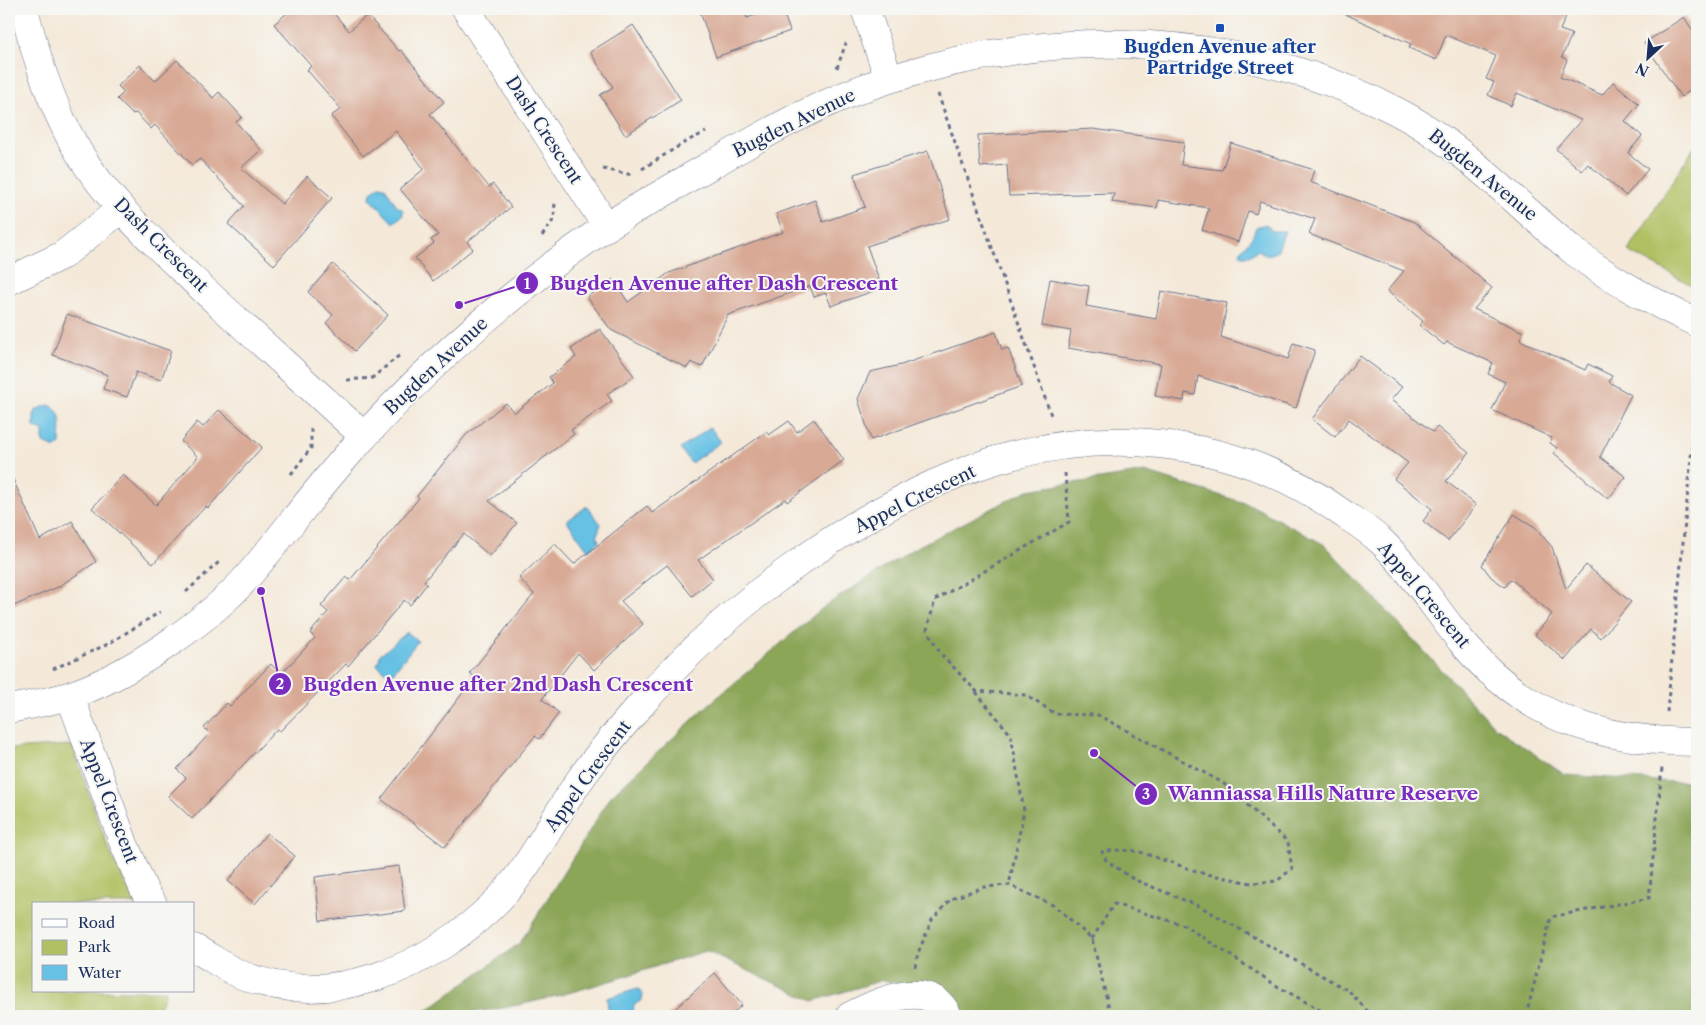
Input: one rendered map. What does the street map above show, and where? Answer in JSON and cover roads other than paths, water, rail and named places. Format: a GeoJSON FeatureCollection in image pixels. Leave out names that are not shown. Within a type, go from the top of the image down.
{"type":"FeatureCollection","features":[{"type":"Feature","properties":{"kind":"street","name":"Dash Crescent"},"geometry":{"type":"LineString","coordinates":[[24,9],[36,59],[63,124],[80,154],[121,209],[159,248],[364,436]]}},
{"type":"Feature","properties":{"kind":"street","name":"Dash Crescent"},"geometry":{"type":"LineString","coordinates":[[466,9],[607,227]]}},
{"type":"Feature","properties":{"kind":"street"},"geometry":{"type":"LineString","coordinates":[[865,9],[889,79]]}},
{"type":"Feature","properties":{"kind":"street","name":"Bugden Avenue"},"geometry":{"type":"LineString","coordinates":[[9,709],[70,696],[156,653],[207,614],[247,578],[306,502],[399,399],[480,323],[607,227],[768,132],[826,103],[889,79],[992,54],[1038,47],[1130,42],[1213,50],[1272,64],[1356,92],[1400,112],[1439,136],[1467,157],[1576,252],[1608,276],[1697,324]]}},
{"type":"Feature","properties":{"kind":"street"},"geometry":{"type":"LineString","coordinates":[[9,280],[63,255],[121,209]]}},
{"type":"Feature","properties":{"kind":"street","name":"Appel Crescent"},"geometry":{"type":"LineString","coordinates":[[195,949],[236,973],[283,986],[333,987],[383,976],[408,965],[456,937],[499,899],[517,877],[574,788],[640,706],[720,626],[791,568],[875,514],[963,472],[1037,450],[1112,442],[1166,445],[1220,454],[1254,464],[1318,495],[1376,537],[1402,562],[1464,644],[1505,685],[1528,702],[1580,726],[1635,739],[1664,742],[1697,742]]}},
{"type":"Feature","properties":{"kind":"street","name":"Appel Crescent"},"geometry":{"type":"LineString","coordinates":[[70,696],[124,844],[145,892],[152,902]]}},
{"type":"Feature","properties":{"kind":"street"},"geometry":{"type":"LineString","coordinates":[[850,1016],[877,1002],[911,993],[930,998],[944,1008],[948,1016]]}},
{"type":"Feature","properties":{"kind":"water"},"geometry":{"type":"Polygon","coordinates":[[[380,186],[385,187],[397,206],[403,210],[403,215],[393,223],[370,198],[371,192],[380,186]]]}},
{"type":"Feature","properties":{"kind":"water"},"geometry":{"type":"Polygon","coordinates":[[[1266,224],[1272,231],[1285,231],[1277,252],[1267,255],[1258,250],[1249,256],[1242,256],[1240,253],[1252,237],[1256,227],[1266,224]]]}},
{"type":"Feature","properties":{"kind":"water"},"geometry":{"type":"Polygon","coordinates":[[[49,405],[60,416],[60,444],[56,448],[43,443],[43,431],[34,427],[34,415],[37,409],[49,405]]]}},
{"type":"Feature","properties":{"kind":"water"},"geometry":{"type":"Polygon","coordinates":[[[710,427],[721,442],[691,463],[680,449],[710,427]]]}},
{"type":"Feature","properties":{"kind":"water"},"geometry":{"type":"Polygon","coordinates":[[[587,506],[601,524],[597,535],[599,542],[588,550],[567,521],[587,506]]]}},
{"type":"Feature","properties":{"kind":"water"},"geometry":{"type":"Polygon","coordinates":[[[407,632],[418,641],[391,675],[377,665],[381,653],[407,632]]]}},
{"type":"Feature","properties":{"kind":"water"},"geometry":{"type":"Polygon","coordinates":[[[638,989],[643,995],[642,1000],[634,1005],[633,1008],[636,1016],[614,1016],[608,1008],[607,998],[638,989]]]}},
{"type":"Feature","properties":{"kind":"place","name":"Bugden Avenue after Partridge Street"},"geometry":{"type":"Point","coordinates":[1220,28]}},
{"type":"Feature","properties":{"kind":"place","name":"Bugden Avenue after Dash Crescent"},"geometry":{"type":"Point","coordinates":[459,305]}},
{"type":"Feature","properties":{"kind":"place","name":"Bugden Avenue after 2nd Dash Crescent"},"geometry":{"type":"Point","coordinates":[261,591]}},
{"type":"Feature","properties":{"kind":"place","name":"Wanniassa Hills Nature Reserve"},"geometry":{"type":"Point","coordinates":[1094,753]}}]}
